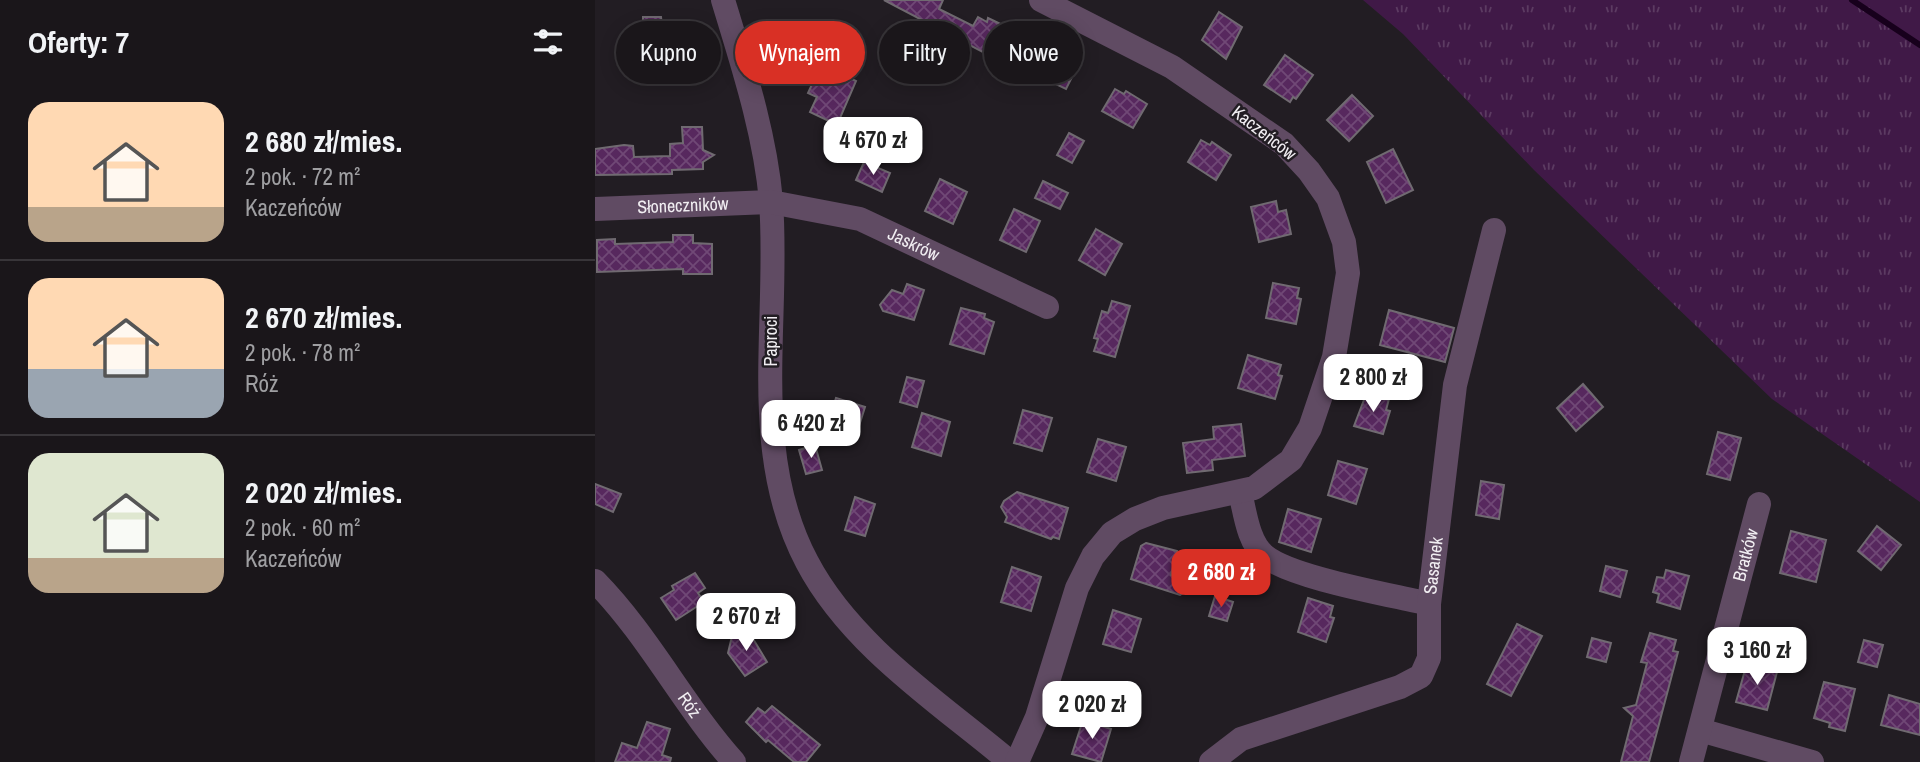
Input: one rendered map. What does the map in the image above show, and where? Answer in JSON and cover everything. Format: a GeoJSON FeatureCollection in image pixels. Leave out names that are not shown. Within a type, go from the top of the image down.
{"type":"FeatureCollection","features":[{"type":"Feature","properties":{"kind":"street","name":"Paproci"},"geometry":{"type":"LineString","coordinates":[[723,0],[759,128],[771,202],[772,429],[777,480],[788,522],[807,563],[831,600],[866,638],[883,656],[1010,762]]}},
{"type":"Feature","properties":{"kind":"street","name":"Kaczeńców"},"geometry":{"type":"LineString","coordinates":[[1017,762],[1037,717],[1077,588],[1093,556],[1112,533],[1135,519],[1163,508],[1254,488],[1291,460],[1310,428],[1334,357],[1348,274],[1344,242],[1328,198],[1309,170],[1284,144],[1172,67],[1041,0]]}},
{"type":"Feature","properties":{"kind":"street","name":"Słoneczników"},"geometry":{"type":"LineString","coordinates":[[595,208],[771,202]]}},
{"type":"Feature","properties":{"kind":"street","name":"Jaskrów"},"geometry":{"type":"LineString","coordinates":[[771,202],[860,219],[1047,307]]}},
{"type":"Feature","properties":{"kind":"street","name":"Sasanek"},"geometry":{"type":"LineString","coordinates":[[1211,762],[1241,739],[1400,687],[1421,676],[1429,657],[1429,604],[1455,386],[1494,230]]}},
{"type":"Feature","properties":{"kind":"street"},"geometry":{"type":"LineString","coordinates":[[1240,492],[1250,533],[1264,556],[1297,572],[1429,604]]}},
{"type":"Feature","properties":{"kind":"street","name":"Bratków"},"geometry":{"type":"LineString","coordinates":[[1691,762],[1759,504]]}},
{"type":"Feature","properties":{"kind":"street","name":"Róż"},"geometry":{"type":"LineString","coordinates":[[595,581],[640,632],[708,734],[734,762]]}},
{"type":"Feature","properties":{"kind":"street"},"geometry":{"type":"LineString","coordinates":[[1700,730],[1812,762]]}},
{"type":"Feature","properties":{"kind":"green space"},"geometry":{"type":"Polygon","coordinates":[[[1363,0],[1920,0],[1920,502],[1772,399],[1534,170],[1403,34],[1363,0]]]}},
{"type":"Feature","properties":{"kind":"building"},"geometry":{"type":"Polygon","coordinates":[[[884,0],[943,0],[939,9],[963,21],[924,21],[884,0]]]}},
{"type":"Feature","properties":{"kind":"building"},"geometry":{"type":"Polygon","coordinates":[[[1219,12],[1242,27],[1226,59],[1202,40],[1219,12]]]}},
{"type":"Feature","properties":{"kind":"building"},"geometry":{"type":"Polygon","coordinates":[[[643,17],[661,17],[661,21],[643,21],[643,17]]]}},
{"type":"Feature","properties":{"kind":"building"},"geometry":{"type":"Polygon","coordinates":[[[978,17],[985,21],[984,53],[970,45],[970,24],[973,26],[978,17]]]}},
{"type":"Feature","properties":{"kind":"building"},"geometry":{"type":"Polygon","coordinates":[[[1285,55],[1313,75],[1296,99],[1293,97],[1290,102],[1264,85],[1285,55]]]}},
{"type":"Feature","properties":{"kind":"building"},"geometry":{"type":"Polygon","coordinates":[[[812,84],[855,84],[837,125],[810,112],[817,97],[808,93],[812,84]]]}},
{"type":"Feature","properties":{"kind":"building"},"geometry":{"type":"Polygon","coordinates":[[[1056,84],[1068,84],[1066,89],[1056,84]]]}},
{"type":"Feature","properties":{"kind":"building"},"geometry":{"type":"Polygon","coordinates":[[[1115,89],[1124,94],[1126,91],[1147,104],[1133,128],[1102,111],[1115,89]]]}},
{"type":"Feature","properties":{"kind":"building"},"geometry":{"type":"Polygon","coordinates":[[[1352,95],[1373,116],[1349,141],[1327,120],[1352,95]]]}},
{"type":"Feature","properties":{"kind":"building"},"geometry":{"type":"Polygon","coordinates":[[[682,127],[702,127],[703,150],[714,155],[703,162],[703,169],[672,170],[672,174],[595,175],[595,149],[624,145],[633,146],[634,157],[670,156],[670,144],[683,143],[682,127]]]}},
{"type":"Feature","properties":{"kind":"building"},"geometry":{"type":"Polygon","coordinates":[[[1069,133],[1084,141],[1072,163],[1057,155],[1069,133]]]}},
{"type":"Feature","properties":{"kind":"building"},"geometry":{"type":"Polygon","coordinates":[[[1201,140],[1210,145],[1212,142],[1231,155],[1216,180],[1188,162],[1201,140]]]}},
{"type":"Feature","properties":{"kind":"building"},"geometry":{"type":"Polygon","coordinates":[[[1393,149],[1413,190],[1386,203],[1367,162],[1393,149]]]}},
{"type":"Feature","properties":{"kind":"building"},"geometry":{"type":"Polygon","coordinates":[[[864,162],[890,173],[882,192],[856,180],[864,162]]]}},
{"type":"Feature","properties":{"kind":"building"},"geometry":{"type":"Polygon","coordinates":[[[940,179],[967,192],[953,224],[925,211],[940,179]]]}},
{"type":"Feature","properties":{"kind":"building"},"geometry":{"type":"Polygon","coordinates":[[[1043,181],[1068,193],[1060,209],[1035,198],[1043,181]]]}},
{"type":"Feature","properties":{"kind":"building"},"geometry":{"type":"Polygon","coordinates":[[[1276,201],[1278,212],[1286,210],[1291,234],[1259,242],[1251,207],[1276,201]]]}},
{"type":"Feature","properties":{"kind":"building"},"geometry":{"type":"Polygon","coordinates":[[[1014,209],[1040,221],[1026,252],[1000,240],[1014,209]]]}},
{"type":"Feature","properties":{"kind":"building"},"geometry":{"type":"Polygon","coordinates":[[[1096,229],[1122,244],[1105,275],[1079,260],[1096,229]]]}},
{"type":"Feature","properties":{"kind":"building"},"geometry":{"type":"Polygon","coordinates":[[[673,235],[693,235],[693,243],[712,244],[712,274],[683,274],[683,269],[597,272],[597,240],[615,239],[615,244],[673,242],[673,235]]]}},
{"type":"Feature","properties":{"kind":"building"},"geometry":{"type":"Polygon","coordinates":[[[1273,283],[1299,288],[1297,298],[1301,299],[1296,324],[1266,318],[1273,283]]]}},
{"type":"Feature","properties":{"kind":"building"},"geometry":{"type":"Polygon","coordinates":[[[907,284],[924,290],[914,320],[883,311],[880,305],[892,290],[903,294],[907,284]]]}},
{"type":"Feature","properties":{"kind":"building"},"geometry":{"type":"Polygon","coordinates":[[[1112,301],[1130,306],[1115,357],[1094,351],[1098,339],[1094,338],[1102,311],[1108,313],[1112,301]]]}},
{"type":"Feature","properties":{"kind":"building"},"geometry":{"type":"Polygon","coordinates":[[[961,308],[985,314],[984,318],[994,322],[984,354],[950,344],[961,308]]]}},
{"type":"Feature","properties":{"kind":"building"},"geometry":{"type":"Polygon","coordinates":[[[1389,310],[1454,328],[1445,362],[1380,345],[1389,310]]]}},
{"type":"Feature","properties":{"kind":"building"},"geometry":{"type":"Polygon","coordinates":[[[1248,355],[1281,365],[1278,375],[1282,376],[1275,399],[1238,388],[1248,355]]]}},
{"type":"Feature","properties":{"kind":"building"},"geometry":{"type":"Polygon","coordinates":[[[907,377],[924,381],[917,407],[900,402],[907,377]]]}},
{"type":"Feature","properties":{"kind":"building"},"geometry":{"type":"Polygon","coordinates":[[[1583,384],[1603,407],[1576,431],[1557,408],[1583,384]]]}},
{"type":"Feature","properties":{"kind":"building"},"geometry":{"type":"Polygon","coordinates":[[[1367,392],[1389,399],[1386,410],[1390,411],[1383,434],[1354,426],[1367,392]]]}},
{"type":"Feature","properties":{"kind":"building"},"geometry":{"type":"Polygon","coordinates":[[[836,398],[865,407],[854,442],[825,433],[836,398]]]}},
{"type":"Feature","properties":{"kind":"building"},"geometry":{"type":"Polygon","coordinates":[[[1023,410],[1052,418],[1042,451],[1014,443],[1023,410]]]}},
{"type":"Feature","properties":{"kind":"building"},"geometry":{"type":"Polygon","coordinates":[[[922,413],[950,422],[941,456],[912,447],[922,413]]]}},
{"type":"Feature","properties":{"kind":"building"},"geometry":{"type":"Polygon","coordinates":[[[1241,424],[1245,456],[1212,460],[1213,470],[1187,473],[1183,443],[1214,439],[1213,427],[1241,424]]]}},
{"type":"Feature","properties":{"kind":"building"},"geometry":{"type":"Polygon","coordinates":[[[1718,432],[1741,438],[1730,480],[1707,474],[1718,432]]]}},
{"type":"Feature","properties":{"kind":"building"},"geometry":{"type":"Polygon","coordinates":[[[1098,439],[1126,447],[1116,481],[1087,472],[1098,439]]]}},
{"type":"Feature","properties":{"kind":"building"},"geometry":{"type":"Polygon","coordinates":[[[815,445],[822,470],[806,474],[799,450],[815,445]]]}},
{"type":"Feature","properties":{"kind":"building"},"geometry":{"type":"Polygon","coordinates":[[[1338,461],[1367,469],[1356,504],[1328,495],[1338,461]]]}},
{"type":"Feature","properties":{"kind":"building"},"geometry":{"type":"Polygon","coordinates":[[[1481,481],[1504,485],[1499,519],[1476,515],[1481,481]]]}},
{"type":"Feature","properties":{"kind":"building"},"geometry":{"type":"Polygon","coordinates":[[[595,484],[621,494],[613,512],[595,504],[595,484]]]}},
{"type":"Feature","properties":{"kind":"building"},"geometry":{"type":"Polygon","coordinates":[[[1017,492],[1068,508],[1059,539],[1051,539],[1005,522],[1007,517],[1001,507],[1004,501],[1017,492]]]}},
{"type":"Feature","properties":{"kind":"building"},"geometry":{"type":"Polygon","coordinates":[[[855,497],[875,504],[865,536],[845,530],[855,497]]]}},
{"type":"Feature","properties":{"kind":"building"},"geometry":{"type":"Polygon","coordinates":[[[1288,509],[1321,519],[1311,552],[1279,542],[1288,509]]]}},
{"type":"Feature","properties":{"kind":"building"},"geometry":{"type":"Polygon","coordinates":[[[1877,526],[1901,545],[1881,570],[1858,551],[1877,526]]]}},
{"type":"Feature","properties":{"kind":"building"},"geometry":{"type":"Polygon","coordinates":[[[1791,531],[1826,540],[1816,582],[1780,573],[1791,531]]]}},
{"type":"Feature","properties":{"kind":"building"},"geometry":{"type":"Polygon","coordinates":[[[1146,543],[1177,551],[1171,575],[1185,579],[1190,589],[1180,595],[1131,579],[1141,546],[1146,543]]]}},
{"type":"Feature","properties":{"kind":"building"},"geometry":{"type":"Polygon","coordinates":[[[1606,566],[1627,571],[1620,597],[1600,591],[1606,566]]]}},
{"type":"Feature","properties":{"kind":"building"},"geometry":{"type":"Polygon","coordinates":[[[1012,567],[1041,577],[1031,611],[1001,602],[1012,567]]]}},
{"type":"Feature","properties":{"kind":"building"},"geometry":{"type":"Polygon","coordinates":[[[1666,570],[1689,576],[1680,609],[1657,602],[1659,594],[1653,592],[1657,577],[1664,578],[1666,570]]]}},
{"type":"Feature","properties":{"kind":"building"},"geometry":{"type":"Polygon","coordinates":[[[695,573],[705,588],[698,593],[704,602],[676,620],[661,598],[674,590],[672,586],[695,573]]]}},
{"type":"Feature","properties":{"kind":"building"},"geometry":{"type":"Polygon","coordinates":[[[1215,596],[1233,602],[1227,621],[1209,616],[1215,596]]]}},
{"type":"Feature","properties":{"kind":"building"},"geometry":{"type":"Polygon","coordinates":[[[1308,598],[1333,606],[1330,617],[1334,618],[1326,642],[1298,632],[1308,598]]]}},
{"type":"Feature","properties":{"kind":"building"},"geometry":{"type":"Polygon","coordinates":[[[1113,610],[1141,619],[1131,652],[1103,644],[1113,610]]]}},
{"type":"Feature","properties":{"kind":"building"},"geometry":{"type":"Polygon","coordinates":[[[1517,624],[1542,636],[1511,696],[1487,684],[1517,624]]]}},
{"type":"Feature","properties":{"kind":"building"},"geometry":{"type":"Polygon","coordinates":[[[733,632],[752,637],[767,662],[745,676],[728,653],[733,632]]]}},
{"type":"Feature","properties":{"kind":"building"},"geometry":{"type":"Polygon","coordinates":[[[1650,633],[1676,640],[1673,651],[1678,652],[1649,762],[1621,762],[1633,716],[1624,708],[1636,705],[1647,663],[1641,662],[1650,633]]]}},
{"type":"Feature","properties":{"kind":"building"},"geometry":{"type":"Polygon","coordinates":[[[1592,638],[1611,643],[1606,662],[1587,657],[1592,638]]]}},
{"type":"Feature","properties":{"kind":"building"},"geometry":{"type":"Polygon","coordinates":[[[1864,640],[1883,645],[1877,667],[1858,662],[1864,640]]]}},
{"type":"Feature","properties":{"kind":"building"},"geometry":{"type":"Polygon","coordinates":[[[1747,663],[1777,672],[1767,710],[1736,702],[1747,663]]]}},
{"type":"Feature","properties":{"kind":"building"},"geometry":{"type":"Polygon","coordinates":[[[1824,682],[1855,689],[1845,731],[1829,727],[1830,723],[1814,718],[1824,682]]]}},
{"type":"Feature","properties":{"kind":"building"},"geometry":{"type":"Polygon","coordinates":[[[1889,695],[1920,704],[1920,735],[1881,725],[1889,695]]]}},
{"type":"Feature","properties":{"kind":"building"},"geometry":{"type":"Polygon","coordinates":[[[772,706],[820,745],[806,762],[794,762],[768,740],[766,742],[746,722],[758,708],[765,713],[772,706]]]}},
{"type":"Feature","properties":{"kind":"building"},"geometry":{"type":"Polygon","coordinates":[[[1083,720],[1111,729],[1101,762],[1072,754],[1083,720]]]}},
{"type":"Feature","properties":{"kind":"building"},"geometry":{"type":"Polygon","coordinates":[[[647,722],[670,729],[662,755],[671,758],[670,762],[615,762],[622,743],[637,748],[647,722]]]}},
{"type":"Feature","properties":{"kind":"waterway"},"geometry":{"type":"LineString","coordinates":[[1852,0],[1920,45]]}}]}
